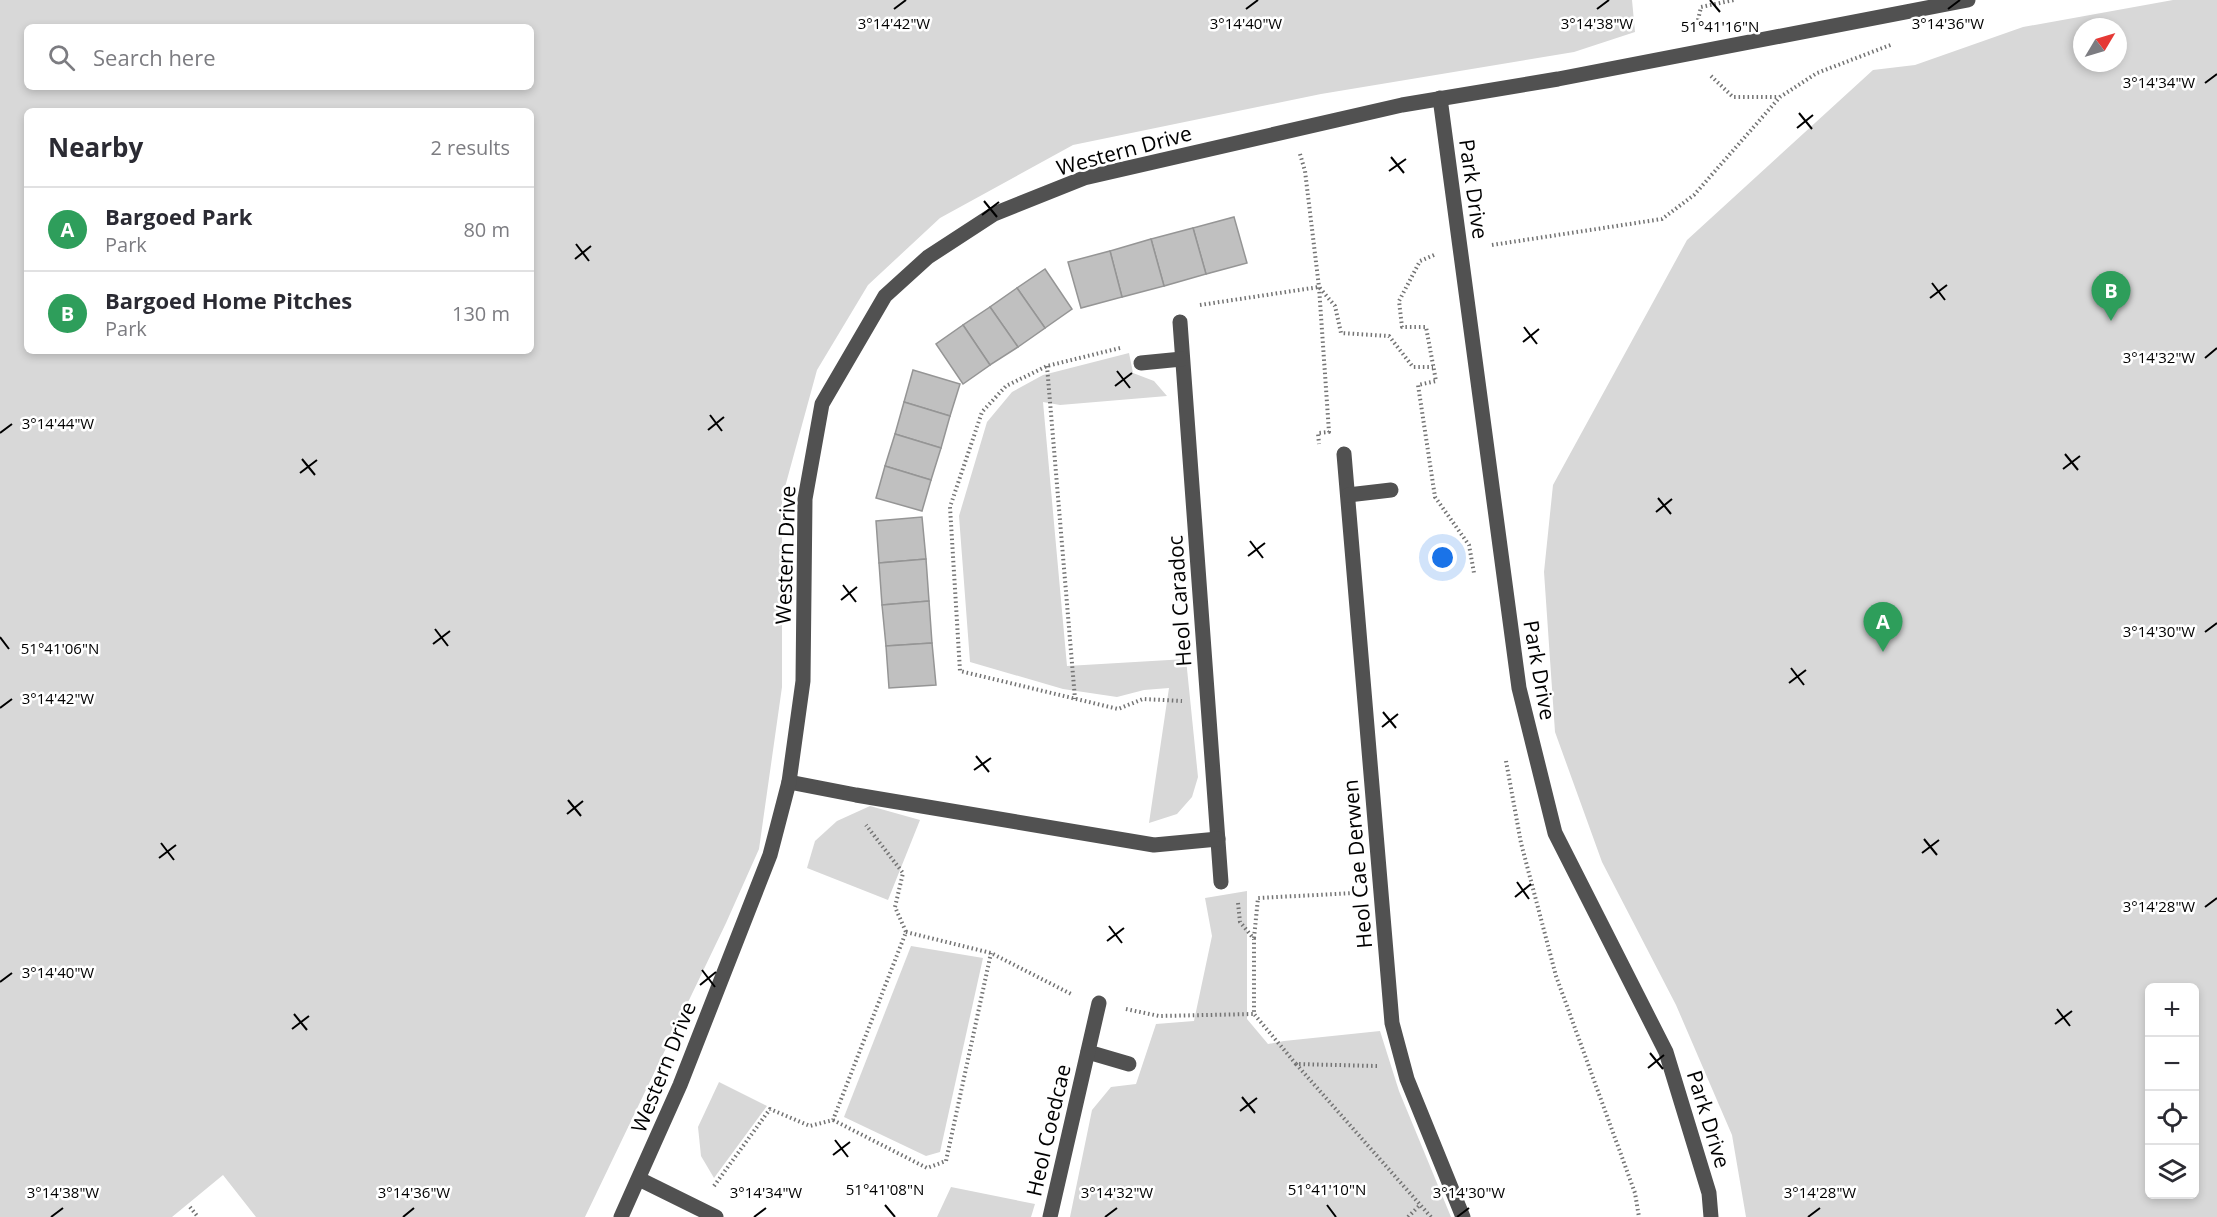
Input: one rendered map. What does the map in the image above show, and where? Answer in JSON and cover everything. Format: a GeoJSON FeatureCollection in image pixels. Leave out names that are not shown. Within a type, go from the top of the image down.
{"type":"FeatureCollection","features":[{"type":"Feature","properties":{"kind":"street","name":"Western Drive"},"geometry":{"type":"LineString","coordinates":[[621,1217],[680,1085],[770,855],[789,782],[803,681],[805,499],[822,404],[885,296],[928,257],[994,214],[1084,178],[1402,105],[1558,79],[1898,7],[1968,0]]}},
{"type":"Feature","properties":{"kind":"street","name":"Park Drive"},"geometry":{"type":"LineString","coordinates":[[1440,98],[1519,688],[1555,833],[1666,1053],[1709,1193],[1711,1217]]}},
{"type":"Feature","properties":{"kind":"street","name":"Heol Caradoc"},"geometry":{"type":"LineString","coordinates":[[1180,322],[1221,882]]}},
{"type":"Feature","properties":{"kind":"street"},"geometry":{"type":"LineString","coordinates":[[1141,363],[1182,359]]}},
{"type":"Feature","properties":{"kind":"street","name":"Heol Cae Derwen"},"geometry":{"type":"LineString","coordinates":[[1344,454],[1392,1023],[1407,1079],[1462,1217]]}},
{"type":"Feature","properties":{"kind":"street"},"geometry":{"type":"LineString","coordinates":[[1348,495],[1391,490]]}},
{"type":"Feature","properties":{"kind":"street"},"geometry":{"type":"LineString","coordinates":[[789,782],[1154,845],[1218,839]]}},
{"type":"Feature","properties":{"kind":"street","name":"Heol Coedcae"},"geometry":{"type":"LineString","coordinates":[[1050,1217],[1099,1004]]}},
{"type":"Feature","properties":{"kind":"street","name":"Heol Coedcae"},"geometry":{"type":"LineString","coordinates":[[1088,1052],[1129,1064]]}},
{"type":"Feature","properties":{"kind":"street"},"geometry":{"type":"LineString","coordinates":[[639,1179],[716,1217]]}},
{"type":"Feature","properties":{"kind":"path"},"geometry":{"type":"LineString","coordinates":[[1698,20],[1701,7],[1734,0]]}},
{"type":"Feature","properties":{"kind":"path"},"geometry":{"type":"LineString","coordinates":[[1492,245],[1662,219],[1694,195],[1780,97],[1817,73],[1898,43]]}},
{"type":"Feature","properties":{"kind":"path"},"geometry":{"type":"LineString","coordinates":[[1708,74],[1733,97],[1780,97]]}},
{"type":"Feature","properties":{"kind":"path"},"geometry":{"type":"LineString","coordinates":[[1180,322],[1179,308],[1246,296],[1319,287],[1335,306],[1341,333],[1389,336],[1413,367],[1432,366]]}},
{"type":"Feature","properties":{"kind":"path"},"geometry":{"type":"LineString","coordinates":[[1127,346],[1047,366],[1006,386],[982,412],[950,507],[960,671],[1118,709],[1143,699],[1207,703]]}},
{"type":"Feature","properties":{"kind":"path"},"geometry":{"type":"LineString","coordinates":[[1047,366],[1075,699]]}},
{"type":"Feature","properties":{"kind":"path"},"geometry":{"type":"LineString","coordinates":[[833,1120],[906,932],[896,907],[903,873],[854,810],[856,795]]}},
{"type":"Feature","properties":{"kind":"path"},"geometry":{"type":"LineString","coordinates":[[1221,882],[1237,900],[1240,922],[1254,939]]}},
{"type":"Feature","properties":{"kind":"path"},"geometry":{"type":"LineString","coordinates":[[1381,892],[1258,898],[1254,939],[1254,1014],[1431,1217]]}},
{"type":"Feature","properties":{"kind":"path"},"geometry":{"type":"LineString","coordinates":[[698,1208],[770,1109],[810,1126],[833,1120],[927,1168],[946,1161],[991,953]]}},
{"type":"Feature","properties":{"kind":"path"},"geometry":{"type":"LineString","coordinates":[[1296,1064],[1405,1067]]}},
{"type":"Feature","properties":{"kind":"path"},"geometry":{"type":"LineString","coordinates":[[1408,1217],[1420,1205]]}},
{"type":"Feature","properties":{"kind":"path"},"geometry":{"type":"LineString","coordinates":[[190,1207],[198,1217]]}},
{"type":"Feature","properties":{"kind":"shaded area"},"geometry":{"type":"Polygon","coordinates":[[[0,0],[1632,0],[1635,32],[1574,52],[1321,94],[1073,145],[940,218],[868,285],[817,370],[782,498],[782,687],[759,849],[585,1217],[256,1217],[223,1175],[172,1217],[0,1217],[0,0]]]}},
{"type":"Feature","properties":{"kind":"shaded area"},"geometry":{"type":"Polygon","coordinates":[[[2173,0],[2217,0],[2217,1217],[1746,1217],[1732,1135],[1676,1005],[1602,862],[1555,732],[1544,572],[1553,485],[1687,240],[1873,70],[1915,65],[2023,27],[2073,18],[2173,0]]]}},
{"type":"Feature","properties":{"kind":"shaded area"},"geometry":{"type":"Polygon","coordinates":[[[1129,353],[1133,373],[1154,381],[1167,396],[1060,405],[1043,402],[1067,666],[1186,659],[1198,777],[1192,797],[1177,814],[1149,823],[1169,688],[1144,690],[1117,697],[1063,689],[970,662],[959,516],[987,422],[1012,392],[1043,375],[1129,353]]]}},
{"type":"Feature","properties":{"kind":"shaded area"},"geometry":{"type":"Polygon","coordinates":[[[870,806],[920,820],[888,900],[807,868],[815,841],[837,821],[870,806]]]}},
{"type":"Feature","properties":{"kind":"shaded area"},"geometry":{"type":"Polygon","coordinates":[[[1247,891],[1247,1019],[1268,1044],[1380,1031],[1399,1091],[1451,1217],[1070,1217],[1092,1110],[1111,1087],[1136,1084],[1156,1024],[1194,1021],[1212,936],[1205,898],[1247,891]]]}},
{"type":"Feature","properties":{"kind":"shaded area"},"geometry":{"type":"Polygon","coordinates":[[[911,946],[983,958],[940,1152],[926,1156],[844,1117],[911,946]]]}},
{"type":"Feature","properties":{"kind":"shaded area"},"geometry":{"type":"Polygon","coordinates":[[[719,1082],[767,1106],[714,1178],[701,1156],[698,1127],[719,1082]]]}},
{"type":"Feature","properties":{"kind":"shaded area"},"geometry":{"type":"Polygon","coordinates":[[[951,1187],[1035,1204],[1031,1217],[937,1217],[951,1187]]]}},
{"type":"Feature","properties":{"kind":"building"},"geometry":{"type":"Polygon","coordinates":[[[1234,217],[1247,263],[1206,274],[1193,228],[1234,217]]]}},
{"type":"Feature","properties":{"kind":"building"},"geometry":{"type":"Polygon","coordinates":[[[1193,228],[1206,274],[1164,286],[1151,239],[1193,228]]]}},
{"type":"Feature","properties":{"kind":"building"},"geometry":{"type":"Polygon","coordinates":[[[1151,239],[1164,286],[1122,297],[1110,251],[1151,239]]]}},
{"type":"Feature","properties":{"kind":"building"},"geometry":{"type":"Polygon","coordinates":[[[1110,251],[1122,297],[1081,308],[1068,262],[1110,251]]]}},
{"type":"Feature","properties":{"kind":"building"},"geometry":{"type":"Polygon","coordinates":[[[1045,269],[1072,309],[1045,328],[1017,288],[1045,269]]]}},
{"type":"Feature","properties":{"kind":"building"},"geometry":{"type":"Polygon","coordinates":[[[1017,288],[1045,328],[1018,347],[990,307],[1017,288]]]}},
{"type":"Feature","properties":{"kind":"building"},"geometry":{"type":"Polygon","coordinates":[[[990,307],[1018,347],[990,365],[963,325],[990,307]]]}},
{"type":"Feature","properties":{"kind":"building"},"geometry":{"type":"Polygon","coordinates":[[[963,325],[990,365],[963,384],[936,344],[963,325]]]}},
{"type":"Feature","properties":{"kind":"building"},"geometry":{"type":"Polygon","coordinates":[[[913,370],[960,384],[950,416],[904,402],[913,370]]]}},
{"type":"Feature","properties":{"kind":"building"},"geometry":{"type":"Polygon","coordinates":[[[904,402],[950,416],[941,448],[895,434],[904,402]]]}},
{"type":"Feature","properties":{"kind":"building"},"geometry":{"type":"Polygon","coordinates":[[[895,434],[941,448],[931,480],[885,466],[895,434]]]}},
{"type":"Feature","properties":{"kind":"building"},"geometry":{"type":"Polygon","coordinates":[[[885,466],[931,480],[922,511],[876,498],[885,466]]]}},
{"type":"Feature","properties":{"kind":"building"},"geometry":{"type":"Polygon","coordinates":[[[922,517],[926,559],[879,563],[876,521],[922,517]]]}},
{"type":"Feature","properties":{"kind":"building"},"geometry":{"type":"Polygon","coordinates":[[[926,559],[929,601],[882,605],[879,563],[926,559]]]}},
{"type":"Feature","properties":{"kind":"building"},"geometry":{"type":"Polygon","coordinates":[[[929,601],[932,643],[886,646],[882,605],[929,601]]]}},
{"type":"Feature","properties":{"kind":"building"},"geometry":{"type":"Polygon","coordinates":[[[932,643],[936,685],[889,688],[886,646],[932,643]]]}},
{"type":"Feature","properties":{"kind":"place","name":"Bargoed Home Pitches"},"geometry":{"type":"Point","coordinates":[2111,321]}},
{"type":"Feature","properties":{"kind":"place","name":"Bargoed Park"},"geometry":{"type":"Point","coordinates":[1883,652]}}]}
